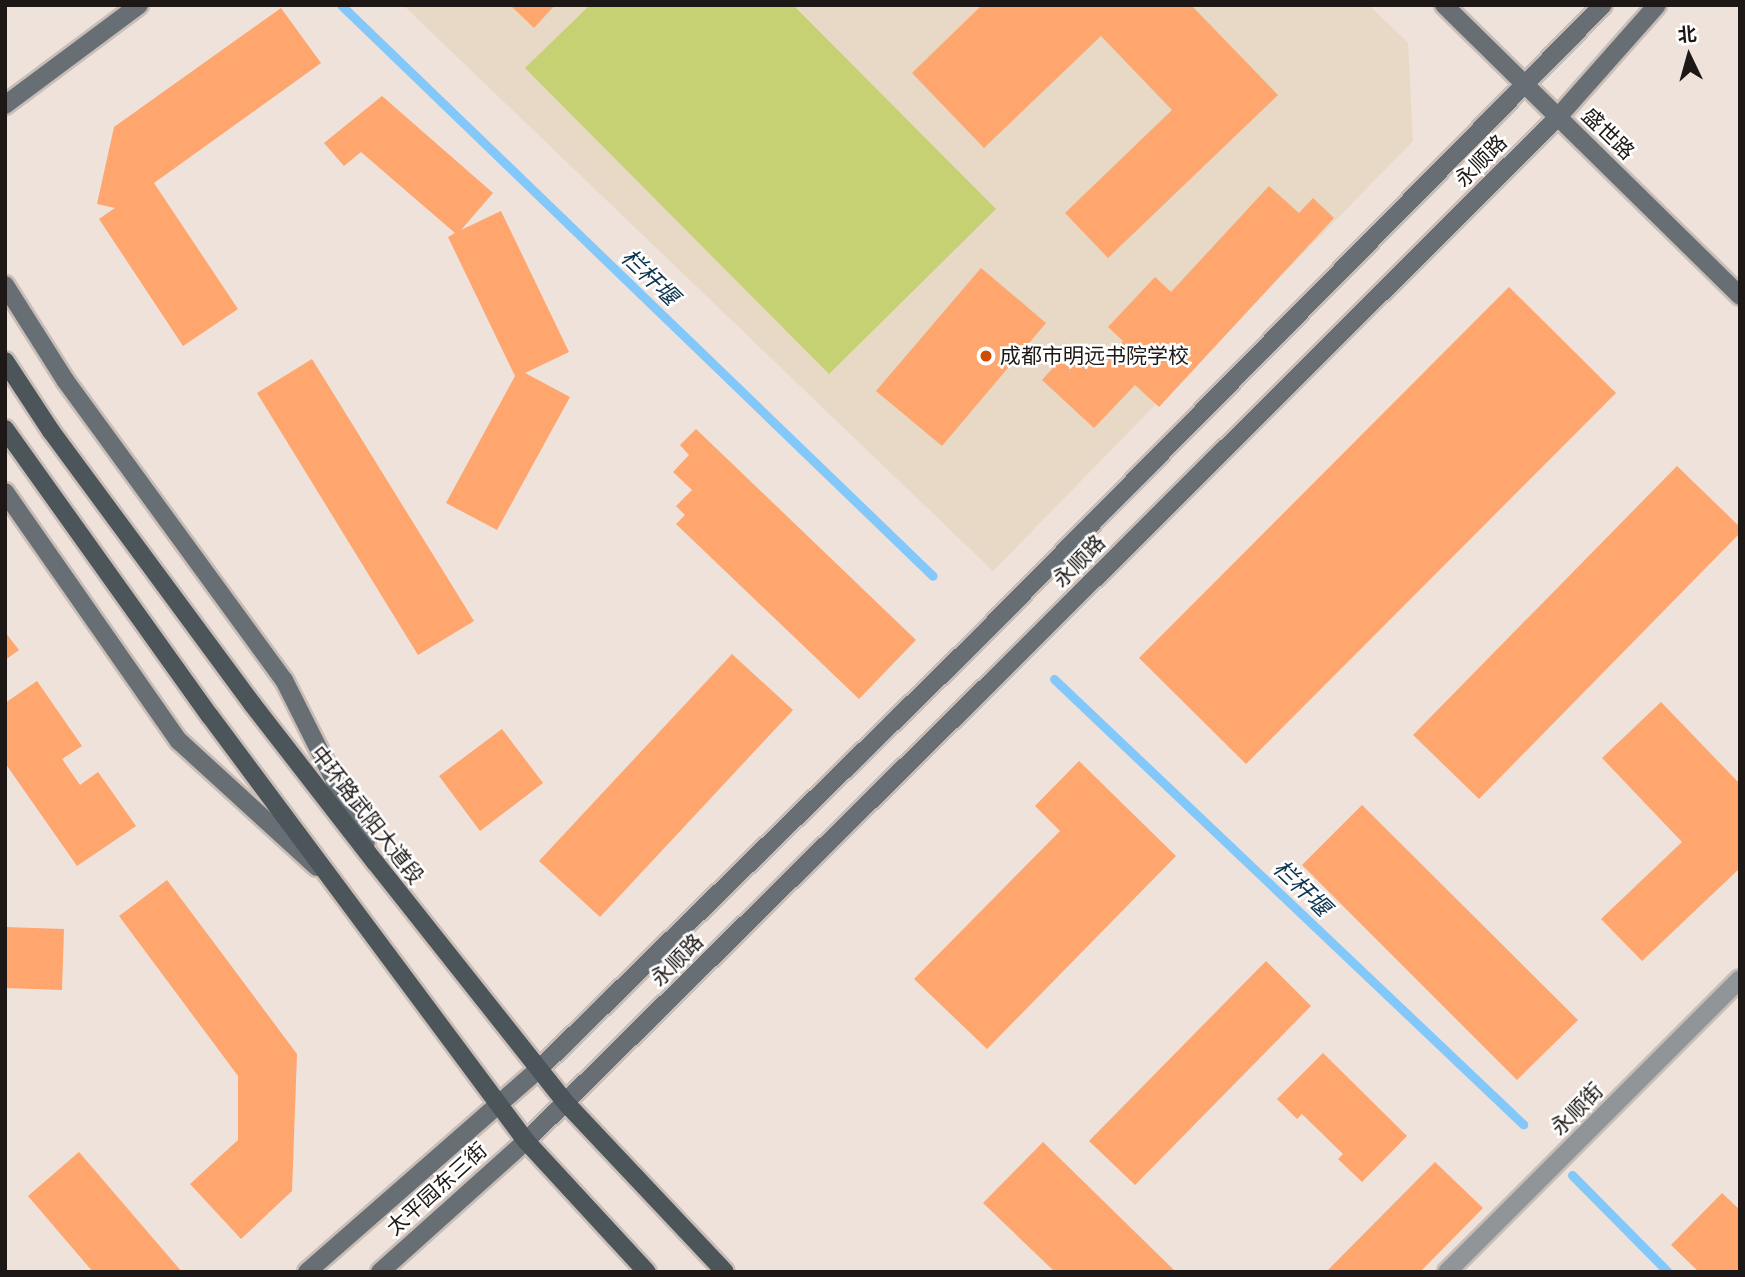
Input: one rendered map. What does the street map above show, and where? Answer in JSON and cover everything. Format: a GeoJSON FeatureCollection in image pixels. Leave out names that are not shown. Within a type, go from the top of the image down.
{"type":"FeatureCollection","features":[{"type":"Feature","properties":{"kind":"main road"},"geometry":{"type":"LineString","coordinates":[[5,105],[139,5]]}},
{"type":"Feature","properties":{"kind":"main road","name":"盛世路"},"geometry":{"type":"LineString","coordinates":[[1444,5],[1740,296]]}},
{"type":"Feature","properties":{"kind":"main road"},"geometry":{"type":"LineString","coordinates":[[307,1272],[539,1069],[976,641],[1604,5]]}},
{"type":"Feature","properties":{"kind":"main road","name":"永顺路"},"geometry":{"type":"LineString","coordinates":[[526,1141],[1558,117],[1657,5]]}},
{"type":"Feature","properties":{"kind":"main road"},"geometry":{"type":"LineString","coordinates":[[5,285],[65,380],[284,680],[375,862]]}},
{"type":"Feature","properties":{"kind":"main road","name":"中环路武阳大道段"},"geometry":{"type":"LineString","coordinates":[[5,360],[51,432],[253,705],[375,862],[565,1102],[725,1272]]}},
{"type":"Feature","properties":{"kind":"main road"},"geometry":{"type":"LineString","coordinates":[[5,429],[210,716],[526,1141],[647,1272]]}},
{"type":"Feature","properties":{"kind":"main road"},"geometry":{"type":"LineString","coordinates":[[5,492],[179,741],[329,878]]}},
{"type":"Feature","properties":{"kind":"main road","name":"太平园东三街"},"geometry":{"type":"LineString","coordinates":[[380,1272],[526,1141]]}},
{"type":"Feature","properties":{"kind":"street","name":"永顺街"},"geometry":{"type":"LineString","coordinates":[[1447,1272],[1740,979]]}},
{"type":"Feature","properties":{"kind":"shaded area","name":"成都市明远书院学校"},"geometry":{"type":"Polygon","coordinates":[[[403,5],[1369,5],[1408,43],[1413,141],[993,571],[403,5]]]}},
{"type":"Feature","properties":{"kind":"green space"},"geometry":{"type":"Polygon","coordinates":[[[590,5],[793,5],[996,209],[829,374],[525,68],[590,5]]]}},
{"type":"Feature","properties":{"kind":"building"},"geometry":{"type":"Polygon","coordinates":[[[510,5],[555,5],[534,28],[510,5]]]}},
{"type":"Feature","properties":{"kind":"building"},"geometry":{"type":"Polygon","coordinates":[[[982,5],[1191,5],[1278,95],[1108,258],[1065,213],[1172,110],[1101,36],[984,148],[912,73],[982,5]]]}},
{"type":"Feature","properties":{"kind":"building"},"geometry":{"type":"Polygon","coordinates":[[[281,8],[321,63],[154,183],[238,309],[183,346],[99,219],[115,208],[97,204],[114,127],[281,8]]]}},
{"type":"Feature","properties":{"kind":"building"},"geometry":{"type":"Polygon","coordinates":[[[382,96],[493,193],[461,230],[501,211],[569,352],[525,373],[570,397],[497,530],[446,503],[515,376],[448,237],[455,233],[361,152],[344,166],[324,143],[382,96]]]}},
{"type":"Feature","properties":{"kind":"building"},"geometry":{"type":"Polygon","coordinates":[[[1269,186],[1299,213],[1313,198],[1334,218],[1159,407],[1135,385],[1094,428],[1042,380],[1073,346],[1097,368],[1123,341],[1108,327],[1155,277],[1171,292],[1269,186]]]}},
{"type":"Feature","properties":{"kind":"building"},"geometry":{"type":"Polygon","coordinates":[[[981,268],[1046,323],[942,446],[876,391],[981,268]]]}},
{"type":"Feature","properties":{"kind":"building"},"geometry":{"type":"Polygon","coordinates":[[[1509,287],[1616,393],[1246,764],[1139,658],[1509,287]]]}},
{"type":"Feature","properties":{"kind":"building"},"geometry":{"type":"Polygon","coordinates":[[[312,359],[474,621],[418,655],[257,393],[312,359]]]}},
{"type":"Feature","properties":{"kind":"building"},"geometry":{"type":"Polygon","coordinates":[[[696,429],[916,640],[859,699],[676,524],[685,515],[676,506],[692,490],[673,472],[689,455],[680,445],[696,429]]]}},
{"type":"Feature","properties":{"kind":"building"},"geometry":{"type":"Polygon","coordinates":[[[1677,466],[1740,527],[1740,533],[1479,799],[1413,735],[1677,466]]]}},
{"type":"Feature","properties":{"kind":"building"},"geometry":{"type":"Polygon","coordinates":[[[5,632],[19,650],[5,660],[5,632]]]}},
{"type":"Feature","properties":{"kind":"building"},"geometry":{"type":"Polygon","coordinates":[[[732,654],[793,710],[600,917],[539,861],[732,654]]]}},
{"type":"Feature","properties":{"kind":"building"},"geometry":{"type":"Polygon","coordinates":[[[37,681],[82,746],[62,759],[80,785],[98,772],[136,826],[77,866],[5,763],[5,703],[37,681]]]}},
{"type":"Feature","properties":{"kind":"building"},"geometry":{"type":"Polygon","coordinates":[[[1661,702],[1740,784],[1740,868],[1642,961],[1601,919],[1682,842],[1602,758],[1661,702]]]}},
{"type":"Feature","properties":{"kind":"building"},"geometry":{"type":"Polygon","coordinates":[[[502,729],[543,783],[480,831],[439,776],[502,729]]]}},
{"type":"Feature","properties":{"kind":"building"},"geometry":{"type":"Polygon","coordinates":[[[1079,761],[1176,856],[987,1049],[914,979],[1060,831],[1035,806],[1079,761]]]}},
{"type":"Feature","properties":{"kind":"building"},"geometry":{"type":"Polygon","coordinates":[[[1362,805],[1578,1020],[1517,1080],[1302,865],[1362,805]]]}},
{"type":"Feature","properties":{"kind":"building"},"geometry":{"type":"Polygon","coordinates":[[[167,880],[297,1054],[292,1191],[241,1239],[190,1184],[238,1140],[238,1076],[119,916],[167,880]]]}},
{"type":"Feature","properties":{"kind":"building"},"geometry":{"type":"Polygon","coordinates":[[[5,927],[64,929],[62,990],[5,988],[5,927]]]}},
{"type":"Feature","properties":{"kind":"building"},"geometry":{"type":"Polygon","coordinates":[[[1266,961],[1311,1006],[1135,1185],[1089,1141],[1266,961]]]}},
{"type":"Feature","properties":{"kind":"building"},"geometry":{"type":"Polygon","coordinates":[[[1323,1053],[1407,1136],[1362,1182],[1338,1159],[1343,1154],[1302,1114],[1297,1119],[1277,1099],[1323,1053]]]}},
{"type":"Feature","properties":{"kind":"building"},"geometry":{"type":"Polygon","coordinates":[[[1043,1142],[1176,1272],[1055,1272],[983,1203],[1043,1142]]]}},
{"type":"Feature","properties":{"kind":"building"},"geometry":{"type":"Polygon","coordinates":[[[79,1152],[182,1272],[93,1272],[28,1196],[79,1152]]]}},
{"type":"Feature","properties":{"kind":"building"},"geometry":{"type":"Polygon","coordinates":[[[1435,1162],[1483,1208],[1420,1272],[1326,1272],[1435,1162]]]}},
{"type":"Feature","properties":{"kind":"building"},"geometry":{"type":"Polygon","coordinates":[[[1722,1193],[1740,1210],[1740,1272],[1699,1272],[1671,1245],[1722,1193]]]}},
{"type":"Feature","properties":{"kind":"waterway","name":"栏杆堰"},"geometry":{"type":"LineString","coordinates":[[341,5],[933,576]]}},
{"type":"Feature","properties":{"kind":"waterway","name":"栏杆堰"},"geometry":{"type":"LineString","coordinates":[[1054,679],[1523,1124]]}},
{"type":"Feature","properties":{"kind":"waterway","name":"栏杆堰"},"geometry":{"type":"LineString","coordinates":[[1572,1175],[1668,1272]]}},
{"type":"Feature","properties":{"kind":"place","name":"成都市明远书院学校"},"geometry":{"type":"Point","coordinates":[986,356]}}]}
